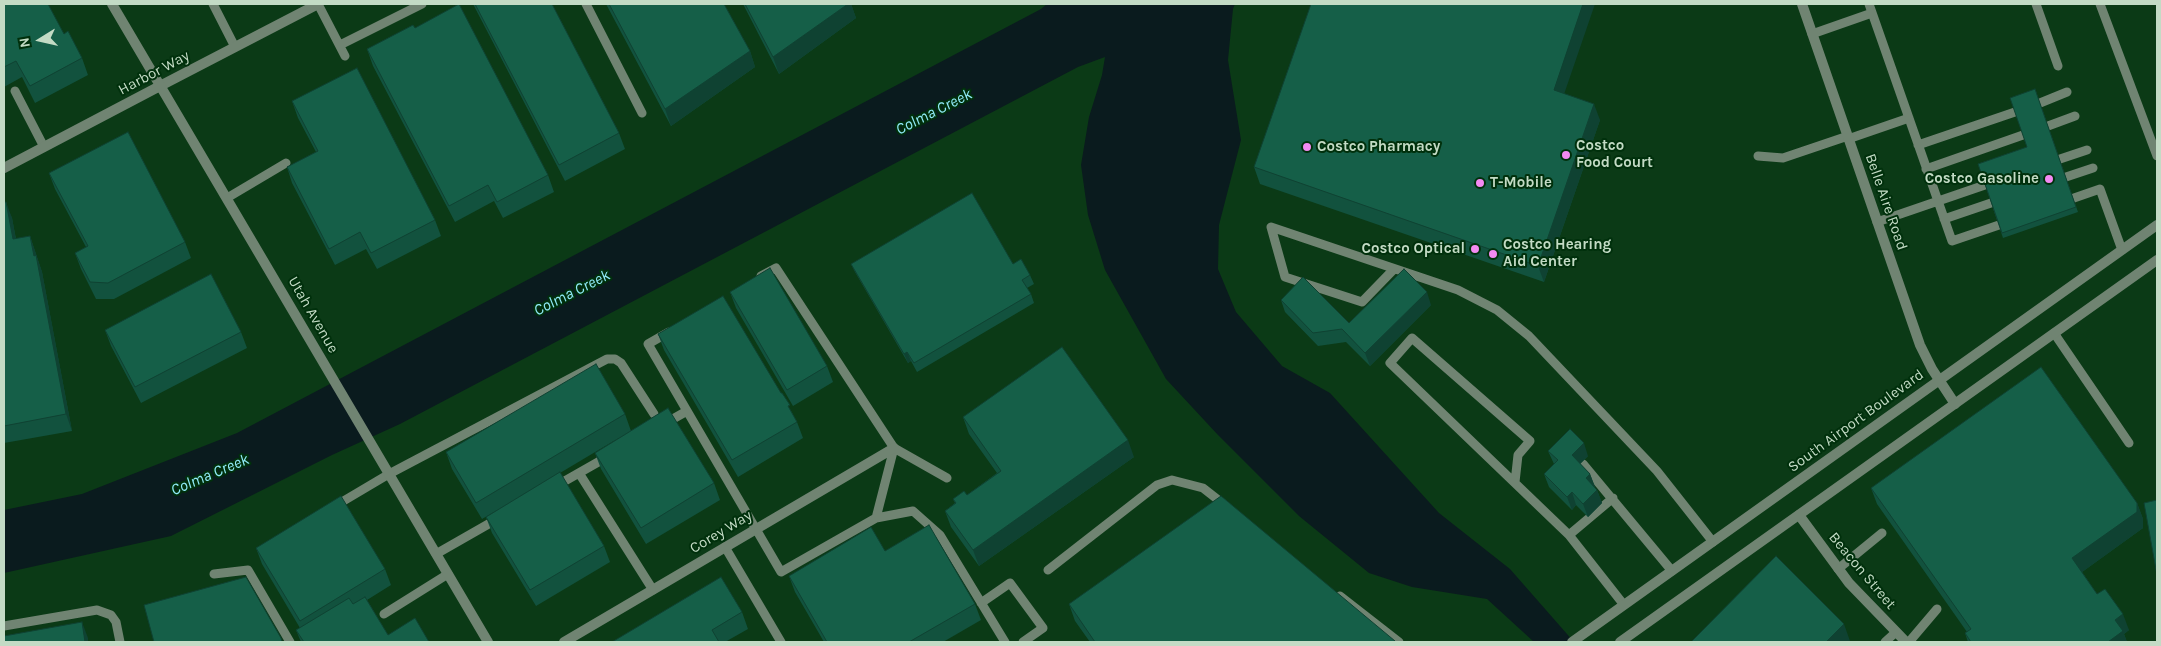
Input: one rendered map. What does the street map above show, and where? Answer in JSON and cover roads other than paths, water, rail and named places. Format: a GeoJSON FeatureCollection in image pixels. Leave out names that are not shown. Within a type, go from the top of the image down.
{"type":"FeatureCollection","features":[{"type":"Feature","properties":{"kind":"street","name":"Utah Avenue"},"geometry":{"type":"LineString","coordinates":[[112,4],[488,642]]}},
{"type":"Feature","properties":{"kind":"street","name":"Harbor Way"},"geometry":{"type":"LineString","coordinates":[[4,168],[318,4]]}},
{"type":"Feature","properties":{"kind":"street","name":"Belle Aire Road"},"geometry":{"type":"LineString","coordinates":[[1802,4],[1920,345],[1939,380],[1955,404]]}},
{"type":"Feature","properties":{"kind":"street","name":"South Airport Boulevard"},"geometry":{"type":"LineString","coordinates":[[1574,641],[2157,225]]}},
{"type":"Feature","properties":{"kind":"street"},"geometry":{"type":"LineString","coordinates":[[1620,642],[2157,260]]}},
{"type":"Feature","properties":{"kind":"street","name":"Corey Way"},"geometry":{"type":"LineString","coordinates":[[564,642],[894,448]]}},
{"type":"Feature","properties":{"kind":"street","name":"Beacon Street"},"geometry":{"type":"LineString","coordinates":[[1799,515],[1838,569],[1873,610],[1908,642]]}},
{"type":"Feature","properties":{"kind":"lane"},"geometry":{"type":"LineString","coordinates":[[213,4],[235,48]]}},
{"type":"Feature","properties":{"kind":"lane"},"geometry":{"type":"LineString","coordinates":[[318,4],[345,56]]}},
{"type":"Feature","properties":{"kind":"lane"},"geometry":{"type":"LineString","coordinates":[[340,45],[422,4]]}},
{"type":"Feature","properties":{"kind":"lane"},"geometry":{"type":"LineString","coordinates":[[586,4],[642,113]]}},
{"type":"Feature","properties":{"kind":"lane"},"geometry":{"type":"LineString","coordinates":[[1869,4],[1952,241],[1999,225]]}},
{"type":"Feature","properties":{"kind":"lane"},"geometry":{"type":"LineString","coordinates":[[2036,4],[2058,66]]}},
{"type":"Feature","properties":{"kind":"lane"},"geometry":{"type":"LineString","coordinates":[[2100,4],[2157,156]]}},
{"type":"Feature","properties":{"kind":"lane"},"geometry":{"type":"LineString","coordinates":[[1812,34],[1872,13]]}},
{"type":"Feature","properties":{"kind":"lane"},"geometry":{"type":"LineString","coordinates":[[15,91],[44,147]]}},
{"type":"Feature","properties":{"kind":"lane"},"geometry":{"type":"LineString","coordinates":[[2040,103],[2067,92]]}},
{"type":"Feature","properties":{"kind":"lane"},"geometry":{"type":"LineString","coordinates":[[1918,145],[2015,112]]}},
{"type":"Feature","properties":{"kind":"lane"},"geometry":{"type":"LineString","coordinates":[[2048,126],[2075,116]]}},
{"type":"Feature","properties":{"kind":"lane"},"geometry":{"type":"LineString","coordinates":[[1758,156],[1784,158],[1908,118]]}},
{"type":"Feature","properties":{"kind":"lane"},"geometry":{"type":"LineString","coordinates":[[1926,169],[2023,135]]}},
{"type":"Feature","properties":{"kind":"lane"},"geometry":{"type":"LineString","coordinates":[[2060,159],[2087,150]]}},
{"type":"Feature","properties":{"kind":"lane"},"geometry":{"type":"LineString","coordinates":[[227,198],[286,163]]}},
{"type":"Feature","properties":{"kind":"lane"},"geometry":{"type":"LineString","coordinates":[[2066,177],[2093,168]]}},
{"type":"Feature","properties":{"kind":"lane"},"geometry":{"type":"LineString","coordinates":[[1877,222],[1985,185]]}},
{"type":"Feature","properties":{"kind":"lane"},"geometry":{"type":"LineString","coordinates":[[2074,198],[2100,189],[2122,250]]}},
{"type":"Feature","properties":{"kind":"lane"},"geometry":{"type":"LineString","coordinates":[[1944,219],[1991,203]]}},
{"type":"Feature","properties":{"kind":"lane"},"geometry":{"type":"LineString","coordinates":[[1394,269],[1362,302],[1285,277],[1271,227],[1394,269],[1478,299],[1515,324],[1657,471],[1713,542]]}},
{"type":"Feature","properties":{"kind":"lane"},"geometry":{"type":"LineString","coordinates":[[750,283],[776,268],[894,448],[947,478]]}},
{"type":"Feature","properties":{"kind":"lane"},"geometry":{"type":"LineString","coordinates":[[673,329],[648,344],[781,572],[876,518],[913,511],[940,535],[1005,642]]}},
{"type":"Feature","properties":{"kind":"lane"},"geometry":{"type":"LineString","coordinates":[[2054,333],[2129,443]]}},
{"type":"Feature","properties":{"kind":"lane"},"geometry":{"type":"LineString","coordinates":[[1515,482],[1518,455],[1530,441],[1412,338],[1390,363],[1568,535],[1624,605]]}},
{"type":"Feature","properties":{"kind":"lane"},"geometry":{"type":"LineString","coordinates":[[323,512],[389,474],[607,359],[616,360],[621,363],[654,414]]}},
{"type":"Feature","properties":{"kind":"lane"},"geometry":{"type":"LineString","coordinates":[[654,430],[687,411]]}},
{"type":"Feature","properties":{"kind":"lane"},"geometry":{"type":"LineString","coordinates":[[876,518],[894,448]]}},
{"type":"Feature","properties":{"kind":"lane"},"geometry":{"type":"LineString","coordinates":[[545,492],[612,454]]}},
{"type":"Feature","properties":{"kind":"lane"},"geometry":{"type":"LineString","coordinates":[[1583,464],[1672,571]]}},
{"type":"Feature","properties":{"kind":"lane"},"geometry":{"type":"LineString","coordinates":[[579,473],[653,590]]}},
{"type":"Feature","properties":{"kind":"lane"},"geometry":{"type":"LineString","coordinates":[[1048,570],[1157,485],[1172,480],[1203,488],[1234,512]]}},
{"type":"Feature","properties":{"kind":"lane"},"geometry":{"type":"LineString","coordinates":[[1568,535],[1613,498]]}},
{"type":"Feature","properties":{"kind":"lane"},"geometry":{"type":"LineString","coordinates":[[436,554],[512,511]]}},
{"type":"Feature","properties":{"kind":"lane"},"geometry":{"type":"LineString","coordinates":[[1838,569],[1882,533]]}},
{"type":"Feature","properties":{"kind":"lane"},"geometry":{"type":"LineString","coordinates":[[725,547],[781,642]]}},
{"type":"Feature","properties":{"kind":"lane"},"geometry":{"type":"LineString","coordinates":[[214,574],[248,570],[290,642]]}},
{"type":"Feature","properties":{"kind":"lane"},"geometry":{"type":"LineString","coordinates":[[384,614],[448,574]]}},
{"type":"Feature","properties":{"kind":"lane"},"geometry":{"type":"LineString","coordinates":[[981,603],[1010,583],[1043,628],[1023,642]]}},
{"type":"Feature","properties":{"kind":"lane"},"geometry":{"type":"LineString","coordinates":[[1336,593],[1399,642]]}},
{"type":"Feature","properties":{"kind":"lane"},"geometry":{"type":"LineString","coordinates":[[1908,642],[1937,609]]}},
{"type":"Feature","properties":{"kind":"lane"},"geometry":{"type":"LineString","coordinates":[[4,626],[97,610],[111,615],[116,622],[120,642]]}},
{"type":"Feature","properties":{"kind":"lane"},"geometry":{"type":"LineString","coordinates":[[1885,642],[1896,632]]}},
{"type":"Feature","properties":{"kind":"water","name":"Colma Creek"},"geometry":{"type":"Polygon","coordinates":[[[1047,4],[1235,4],[1228,60],[1241,140],[1219,225],[1218,269],[1236,312],[1282,366],[1330,393],[1439,513],[1510,569],[1574,642],[1534,642],[1487,599],[1412,587],[1369,573],[1299,516],[1218,435],[1166,379],[1105,270],[1088,215],[1081,165],[1089,117],[1102,75],[1105,57],[1078,67],[400,424],[332,455],[171,536],[4,573],[4,510],[82,494],[237,433],[1041,9],[1047,4]]]}},
{"type":"Feature","properties":{"kind":"place","name":"Costco Pharmacy"},"geometry":{"type":"Point","coordinates":[1307,147]}},
{"type":"Feature","properties":{"kind":"place","name":"Costco Food Court"},"geometry":{"type":"Point","coordinates":[1566,155]}},
{"type":"Feature","properties":{"kind":"place","name":"Costco Gasoline"},"geometry":{"type":"Point","coordinates":[2049,179]}},
{"type":"Feature","properties":{"kind":"place","name":"T-Mobile"},"geometry":{"type":"Point","coordinates":[1480,183]}},
{"type":"Feature","properties":{"kind":"place","name":"Costco Optical"},"geometry":{"type":"Point","coordinates":[1475,249]}},
{"type":"Feature","properties":{"kind":"place","name":"Costco Hearing Aid Center"},"geometry":{"type":"Point","coordinates":[1493,254]}}]}
